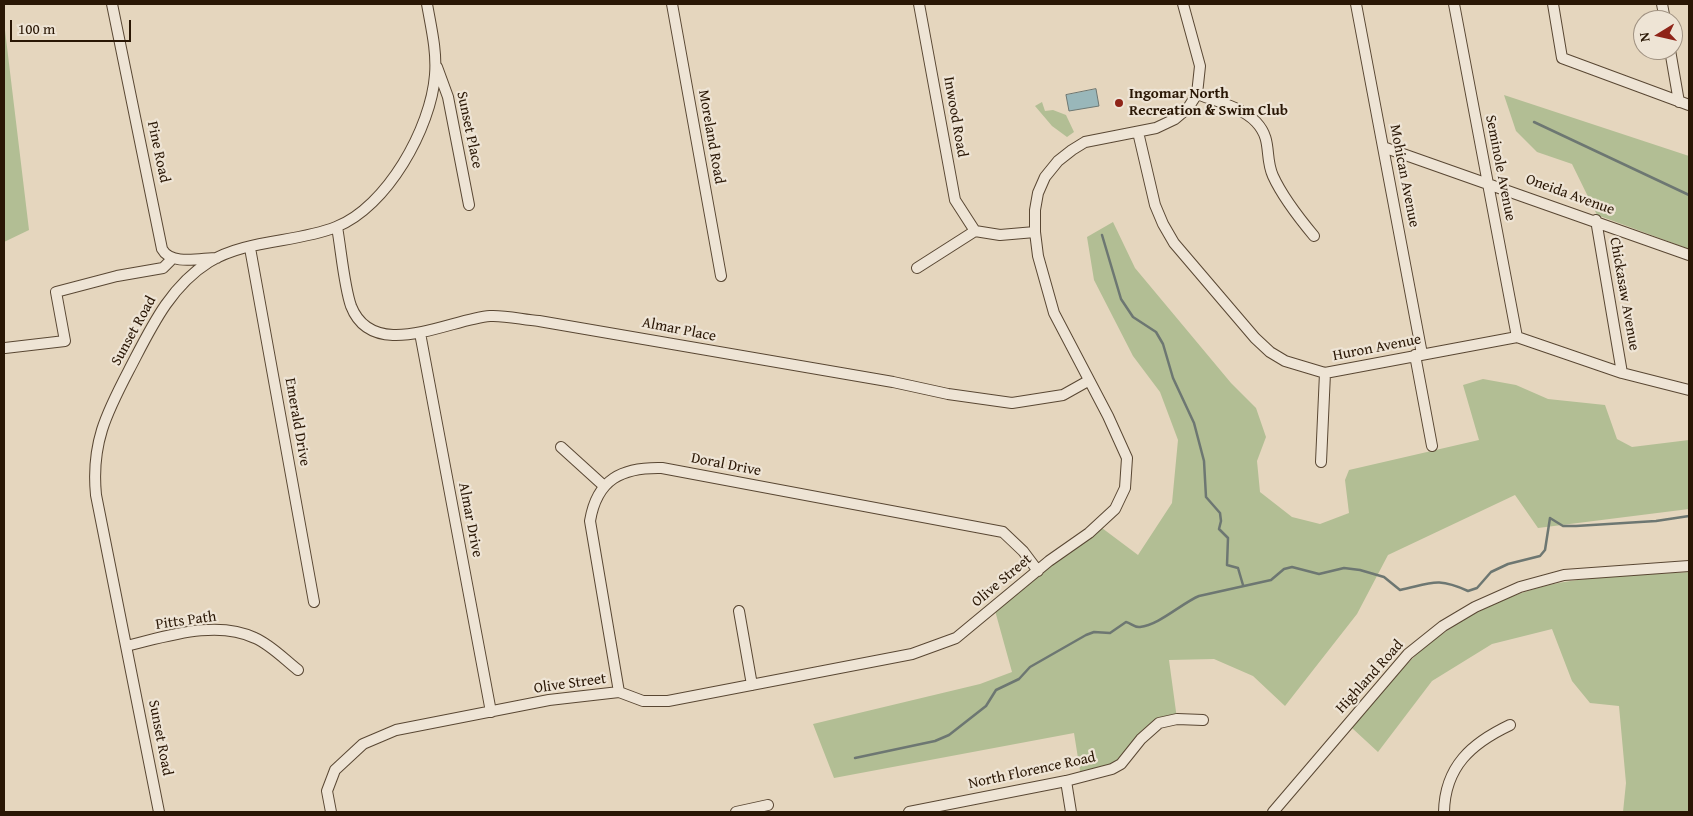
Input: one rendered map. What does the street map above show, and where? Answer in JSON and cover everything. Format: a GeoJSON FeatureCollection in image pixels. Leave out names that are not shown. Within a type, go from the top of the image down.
{"type":"FeatureCollection","features":[{"type":"Feature","properties":{"kind":"street","name":"Pine Road"},"geometry":{"type":"LineString","coordinates":[[112,4],[161,243],[164,253],[173,258]]}},
{"type":"Feature","properties":{"kind":"street","name":"Sunset Road"},"geometry":{"type":"LineString","coordinates":[[159,812],[96,495],[94,473],[96,446],[110,406],[164,305],[192,275],[218,258],[250,248],[337,227],[372,204],[399,168],[427,111],[434,85],[435,62],[427,4]]}},
{"type":"Feature","properties":{"kind":"street","name":"Moreland Road"},"geometry":{"type":"LineString","coordinates":[[672,4],[721,276]]}},
{"type":"Feature","properties":{"kind":"street","name":"Inwood Road"},"geometry":{"type":"LineString","coordinates":[[919,4],[955,200],[975,231]]}},
{"type":"Feature","properties":{"kind":"street"},"geometry":{"type":"LineString","coordinates":[[1183,4],[1200,66],[1197,94],[1240,111],[1255,120],[1266,134],[1272,174],[1298,217],[1314,236]]}},
{"type":"Feature","properties":{"kind":"street","name":"Mohican Avenue"},"geometry":{"type":"LineString","coordinates":[[1356,4],[1419,355],[1432,446]]}},
{"type":"Feature","properties":{"kind":"street","name":"Seminole Avenue"},"geometry":{"type":"LineString","coordinates":[[1454,4],[1517,337]]}},
{"type":"Feature","properties":{"kind":"street"},"geometry":{"type":"LineString","coordinates":[[1553,4],[1562,58],[1684,104]]}},
{"type":"Feature","properties":{"kind":"street"},"geometry":{"type":"LineString","coordinates":[[1673,60],[1684,104]]}},
{"type":"Feature","properties":{"kind":"street","name":"Sunset Place"},"geometry":{"type":"LineString","coordinates":[[435,62],[448,96],[469,205]]}},
{"type":"Feature","properties":{"kind":"street","name":"Olive Street"},"geometry":{"type":"LineString","coordinates":[[331,812],[327,791],[335,770],[363,744],[396,730],[549,700],[620,692],[643,701],[668,701],[912,654],[956,638],[1038,571],[1094,529],[1114,509],[1125,488],[1127,458],[1108,416],[1054,313],[1038,256],[1035,210],[1038,193],[1045,177],[1058,160],[1085,142],[1156,128],[1175,119],[1188,108],[1197,94]]}},
{"type":"Feature","properties":{"kind":"street","name":"Huron Avenue"},"geometry":{"type":"LineString","coordinates":[[1138,132],[1156,205],[1163,224],[1174,243],[1235,316],[1270,352],[1285,361],[1325,374],[1517,337],[1622,373],[1689,390]]}},
{"type":"Feature","properties":{"kind":"street","name":"Oneida Avenue"},"geometry":{"type":"LineString","coordinates":[[1382,147],[1488,182],[1689,255]]}},
{"type":"Feature","properties":{"kind":"street","name":"Chickasaw Avenue"},"geometry":{"type":"LineString","coordinates":[[1596,220],[1622,373]]}},
{"type":"Feature","properties":{"kind":"street","name":"Almar Place"},"geometry":{"type":"LineString","coordinates":[[337,227],[351,306],[361,323],[375,333],[394,335],[420,333],[490,316],[539,321],[893,382],[948,394],[1012,403],[1063,395],[1088,381]]}},
{"type":"Feature","properties":{"kind":"street"},"geometry":{"type":"LineString","coordinates":[[917,268],[975,231],[1000,235],[1035,232]]}},
{"type":"Feature","properties":{"kind":"street","name":"Emerald Drive"},"geometry":{"type":"LineString","coordinates":[[250,248],[314,602]]}},
{"type":"Feature","properties":{"kind":"street"},"geometry":{"type":"LineString","coordinates":[[173,258],[218,258]]}},
{"type":"Feature","properties":{"kind":"street","name":"Sunset Road"},"geometry":{"type":"LineString","coordinates":[[5,348],[65,341],[56,292],[118,276],[163,268],[173,258]]}},
{"type":"Feature","properties":{"kind":"street","name":"Almar Drive"},"geometry":{"type":"LineString","coordinates":[[420,333],[491,712]]}},
{"type":"Feature","properties":{"kind":"street"},"geometry":{"type":"LineString","coordinates":[[1321,462],[1325,374]]}},
{"type":"Feature","properties":{"kind":"street"},"geometry":{"type":"LineString","coordinates":[[561,447],[586,467],[604,486],[594,502],[590,521],[620,692]]}},
{"type":"Feature","properties":{"kind":"street","name":"Doral Drive"},"geometry":{"type":"LineString","coordinates":[[604,486],[628,471],[642,468],[662,468],[1003,532],[1023,551],[1038,571]]}},
{"type":"Feature","properties":{"kind":"street","name":"Highland Road"},"geometry":{"type":"LineString","coordinates":[[1273,812],[1408,654],[1443,626],[1475,607],[1520,587],[1564,575],[1689,566]]}},
{"type":"Feature","properties":{"kind":"street"},"geometry":{"type":"LineString","coordinates":[[739,611],[752,685]]}},
{"type":"Feature","properties":{"kind":"street","name":"Pitts Path"},"geometry":{"type":"LineString","coordinates":[[126,646],[203,631],[236,631],[264,642],[298,670]]}},
{"type":"Feature","properties":{"kind":"street","name":"North Florence Road"},"geometry":{"type":"LineString","coordinates":[[909,812],[1066,781],[1112,769],[1121,764],[1141,740],[1159,724],[1177,719],[1203,720]]}},
{"type":"Feature","properties":{"kind":"street"},"geometry":{"type":"LineString","coordinates":[[1444,812],[1449,781],[1465,754],[1489,735],[1510,725]]}},
{"type":"Feature","properties":{"kind":"street"},"geometry":{"type":"LineString","coordinates":[[1066,781],[1071,812]]}},
{"type":"Feature","properties":{"kind":"street"},"geometry":{"type":"LineString","coordinates":[[736,812],[768,805]]}},
{"type":"Feature","properties":{"kind":"green space"},"geometry":{"type":"Polygon","coordinates":[[[4,22],[29,230],[4,242],[4,22]]]}},
{"type":"Feature","properties":{"kind":"green space"},"geometry":{"type":"Polygon","coordinates":[[[1504,95],[1689,156],[1689,249],[1597,215],[1572,164],[1537,152],[1516,131],[1504,95]]]}},
{"type":"Feature","properties":{"kind":"green space"},"geometry":{"type":"Polygon","coordinates":[[[1042,102],[1045,111],[1053,110],[1066,115],[1074,132],[1067,137],[1052,126],[1035,106],[1042,102]]]}},
{"type":"Feature","properties":{"kind":"green space"},"geometry":{"type":"Polygon","coordinates":[[[1113,222],[1135,268],[1231,383],[1256,408],[1266,437],[1257,461],[1260,492],[1292,517],[1320,524],[1349,513],[1345,480],[1349,470],[1479,440],[1463,385],[1483,379],[1516,385],[1548,399],[1605,405],[1617,439],[1632,447],[1689,440],[1689,509],[1538,528],[1515,495],[1388,555],[1357,614],[1285,706],[1253,676],[1214,659],[1169,660],[1177,719],[1167,721],[1121,764],[1081,777],[1074,733],[834,778],[813,724],[980,684],[1012,672],[994,607],[1098,525],[1138,555],[1172,503],[1178,440],[1160,392],[1133,356],[1094,280],[1087,237],[1113,222]]]}},
{"type":"Feature","properties":{"kind":"green space"},"geometry":{"type":"Polygon","coordinates":[[[1689,572],[1689,812],[1623,812],[1626,783],[1619,706],[1590,703],[1572,681],[1552,629],[1492,644],[1432,681],[1378,752],[1352,728],[1404,667],[1428,645],[1463,620],[1502,600],[1564,582],[1689,572]]]}},
{"type":"Feature","properties":{"kind":"water"},"geometry":{"type":"Polygon","coordinates":[[[1096,89],[1099,106],[1069,111],[1066,95],[1096,89]]]}},
{"type":"Feature","properties":{"kind":"waterway"},"geometry":{"type":"LineString","coordinates":[[1534,122],[1689,195]]}},
{"type":"Feature","properties":{"kind":"waterway"},"geometry":{"type":"LineString","coordinates":[[1102,235],[1121,299],[1133,317],[1156,332],[1163,344],[1173,378],[1194,423],[1204,461],[1206,497],[1220,513],[1219,529],[1228,538],[1227,565],[1238,568],[1243,585]]}},
{"type":"Feature","properties":{"kind":"waterway"},"geometry":{"type":"LineString","coordinates":[[855,758],[935,741],[949,735],[986,706],[996,690],[1019,679],[1030,667],[1086,635],[1094,632],[1110,633],[1126,622],[1138,627],[1147,625],[1163,618],[1199,596],[1271,580],[1284,569],[1292,567],[1319,574],[1344,568],[1360,570],[1384,577],[1400,590],[1441,583],[1468,591],[1477,588],[1491,572],[1508,564],[1540,556],[1545,550],[1550,518],[1563,526],[1576,526],[1656,521],[1689,516]]}},
{"type":"Feature","properties":{"kind":"place","name":"Ingomar North Recreation & Swim Club"},"geometry":{"type":"Point","coordinates":[1119,103]}}]}
